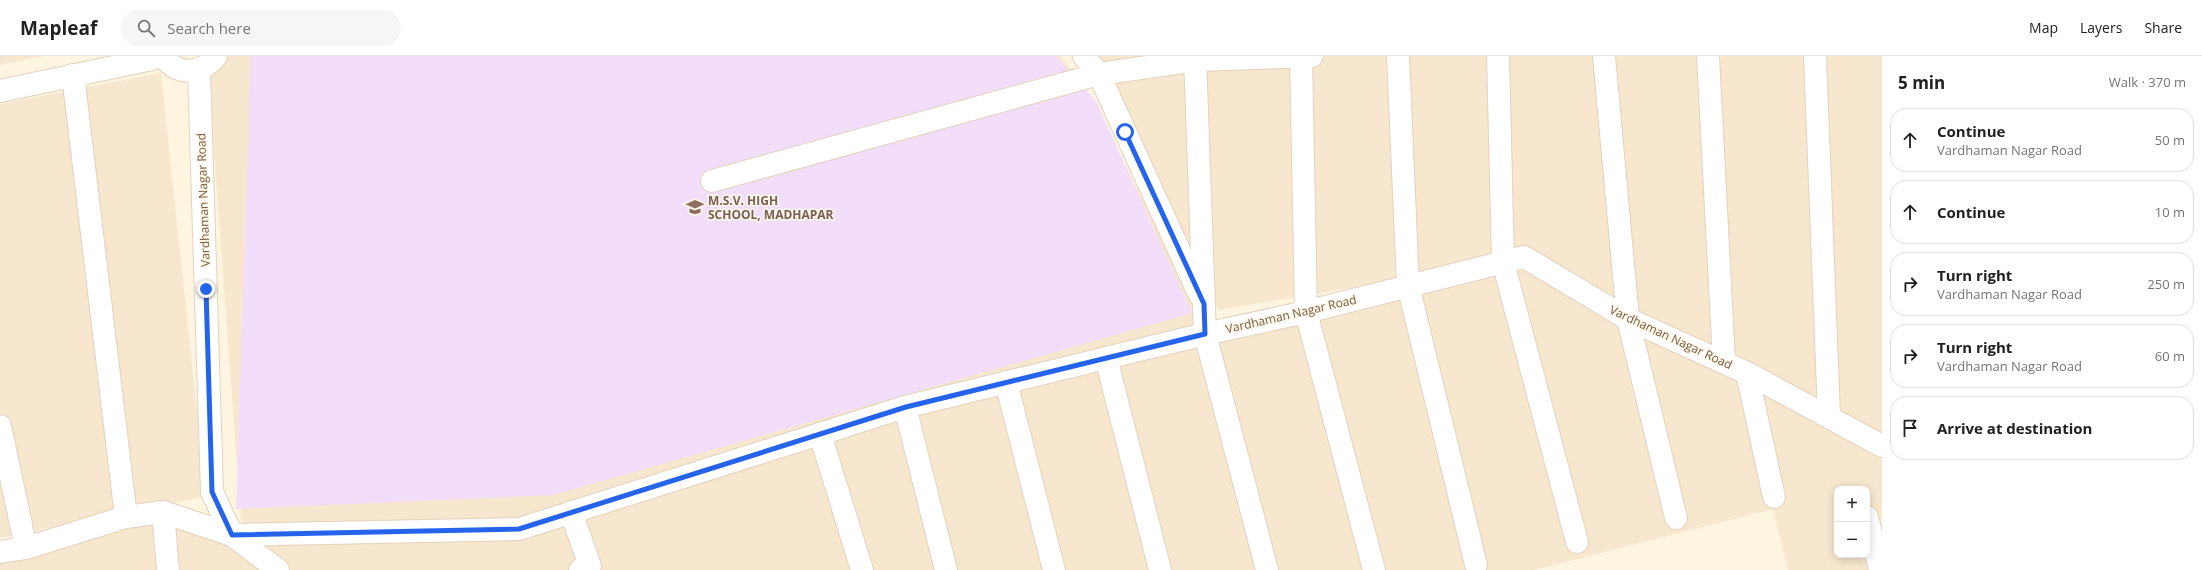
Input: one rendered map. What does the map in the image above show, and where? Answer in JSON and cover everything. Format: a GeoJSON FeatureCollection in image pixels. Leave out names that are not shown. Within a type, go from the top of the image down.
{"type":"FeatureCollection","features":[{"type":"Feature","properties":{"kind":"street"},"geometry":{"type":"LineString","coordinates":[[0,91],[152,59],[156,56]]}},
{"type":"Feature","properties":{"kind":"street"},"geometry":{"type":"LineString","coordinates":[[163,56],[167,62],[176,68],[188,72],[199,70],[209,65],[216,56]]}},
{"type":"Feature","properties":{"kind":"street"},"geometry":{"type":"LineString","coordinates":[[1084,56],[1099,74],[1204,304]]}},
{"type":"Feature","properties":{"kind":"street"},"geometry":{"type":"LineString","coordinates":[[712,181],[1099,74],[1196,58],[1304,56],[1306,312],[1374,570]]}},
{"type":"Feature","properties":{"kind":"street"},"geometry":{"type":"LineString","coordinates":[[1398,56],[1408,285],[1476,565]]}},
{"type":"Feature","properties":{"kind":"street"},"geometry":{"type":"LineString","coordinates":[[1498,56],[1503,262],[1577,542]]}},
{"type":"Feature","properties":{"kind":"street"},"geometry":{"type":"LineString","coordinates":[[1604,56],[1628,319],[1676,518]]}},
{"type":"Feature","properties":{"kind":"street"},"geometry":{"type":"LineString","coordinates":[[1708,56],[1724,362]]}},
{"type":"Feature","properties":{"kind":"street"},"geometry":{"type":"LineString","coordinates":[[1815,56],[1829,416]]}},
{"type":"Feature","properties":{"kind":"street"},"geometry":{"type":"LineString","coordinates":[[1196,58],[1205,334],[1267,570]]}},
{"type":"Feature","properties":{"kind":"street","name":"Vardhaman Nagar Road"},"geometry":{"type":"LineString","coordinates":[[199,70],[212,492],[232,535],[519,529],[906,407],[1205,334],[1306,312],[1408,285],[1524,257],[1628,319],[1747,373],[1882,446]]}},
{"type":"Feature","properties":{"kind":"street"},"geometry":{"type":"LineString","coordinates":[[73,75],[126,517]]}},
{"type":"Feature","properties":{"kind":"street"},"geometry":{"type":"LineString","coordinates":[[1106,358],[1160,570]]}},
{"type":"Feature","properties":{"kind":"street"},"geometry":{"type":"LineString","coordinates":[[1747,373],[1774,497]]}},
{"type":"Feature","properties":{"kind":"street"},"geometry":{"type":"LineString","coordinates":[[1006,382],[1054,570]]}},
{"type":"Feature","properties":{"kind":"street"},"geometry":{"type":"LineString","coordinates":[[906,407],[946,570]]}},
{"type":"Feature","properties":{"kind":"street"},"geometry":{"type":"LineString","coordinates":[[0,426],[26,548]]}},
{"type":"Feature","properties":{"kind":"street"},"geometry":{"type":"LineString","coordinates":[[820,434],[862,570]]}},
{"type":"Feature","properties":{"kind":"street"},"geometry":{"type":"LineString","coordinates":[[163,512],[168,570]]}},
{"type":"Feature","properties":{"kind":"street"},"geometry":{"type":"LineString","coordinates":[[0,552],[26,548],[126,517],[163,512],[232,535],[278,570]]}},
{"type":"Feature","properties":{"kind":"street"},"geometry":{"type":"LineString","coordinates":[[571,512],[590,566],[580,570]]}},
{"type":"Feature","properties":{"kind":"street"},"geometry":{"type":"LineString","coordinates":[[1868,522],[1880,570]]}},
{"type":"Feature","properties":{"kind":"shaded area"},"geometry":{"type":"Polygon","coordinates":[[[0,56],[43,56],[0,65],[0,56]]]}},
{"type":"Feature","properties":{"kind":"shaded area"},"geometry":{"type":"Polygon","coordinates":[[[207,56],[1060,56],[1078,79],[1211,325],[1524,270],[1882,447],[1882,570],[1788,570],[1773,509],[1535,570],[291,570],[241,519],[207,56]]]}},
{"type":"Feature","properties":{"kind":"shaded area","name":"M.S.V. HIGH SCHOOL, MADHAPAR"},"geometry":{"type":"Polygon","coordinates":[[[251,56],[1056,56],[1096,101],[1192,313],[553,495],[236,509],[251,56]]]}},
{"type":"Feature","properties":{"kind":"shaded area"},"geometry":{"type":"Polygon","coordinates":[[[1078,56],[1882,56],[1882,433],[1527,258],[1219,310],[1091,72],[1078,56]]]}},
{"type":"Feature","properties":{"kind":"shaded area"},"geometry":{"type":"Polygon","coordinates":[[[161,73],[206,496],[0,538],[0,104],[161,73]]]}},
{"type":"Feature","properties":{"kind":"shaded area"},"geometry":{"type":"Polygon","coordinates":[[[174,508],[235,546],[261,570],[0,570],[0,543],[174,508]]]}},
{"type":"Feature","properties":{"kind":"place","name":"M.S.V. HIGH SCHOOL, MADHAPAR"},"geometry":{"type":"Point","coordinates":[695,207]}},
{"type":"Feature","properties":{"kind":"route"},"geometry":{"type":"LineString","coordinates":[[206,289],[212,492],[232,535],[519,529],[906,407],[1205,334],[1204,304],[1125,132]]}}]}
